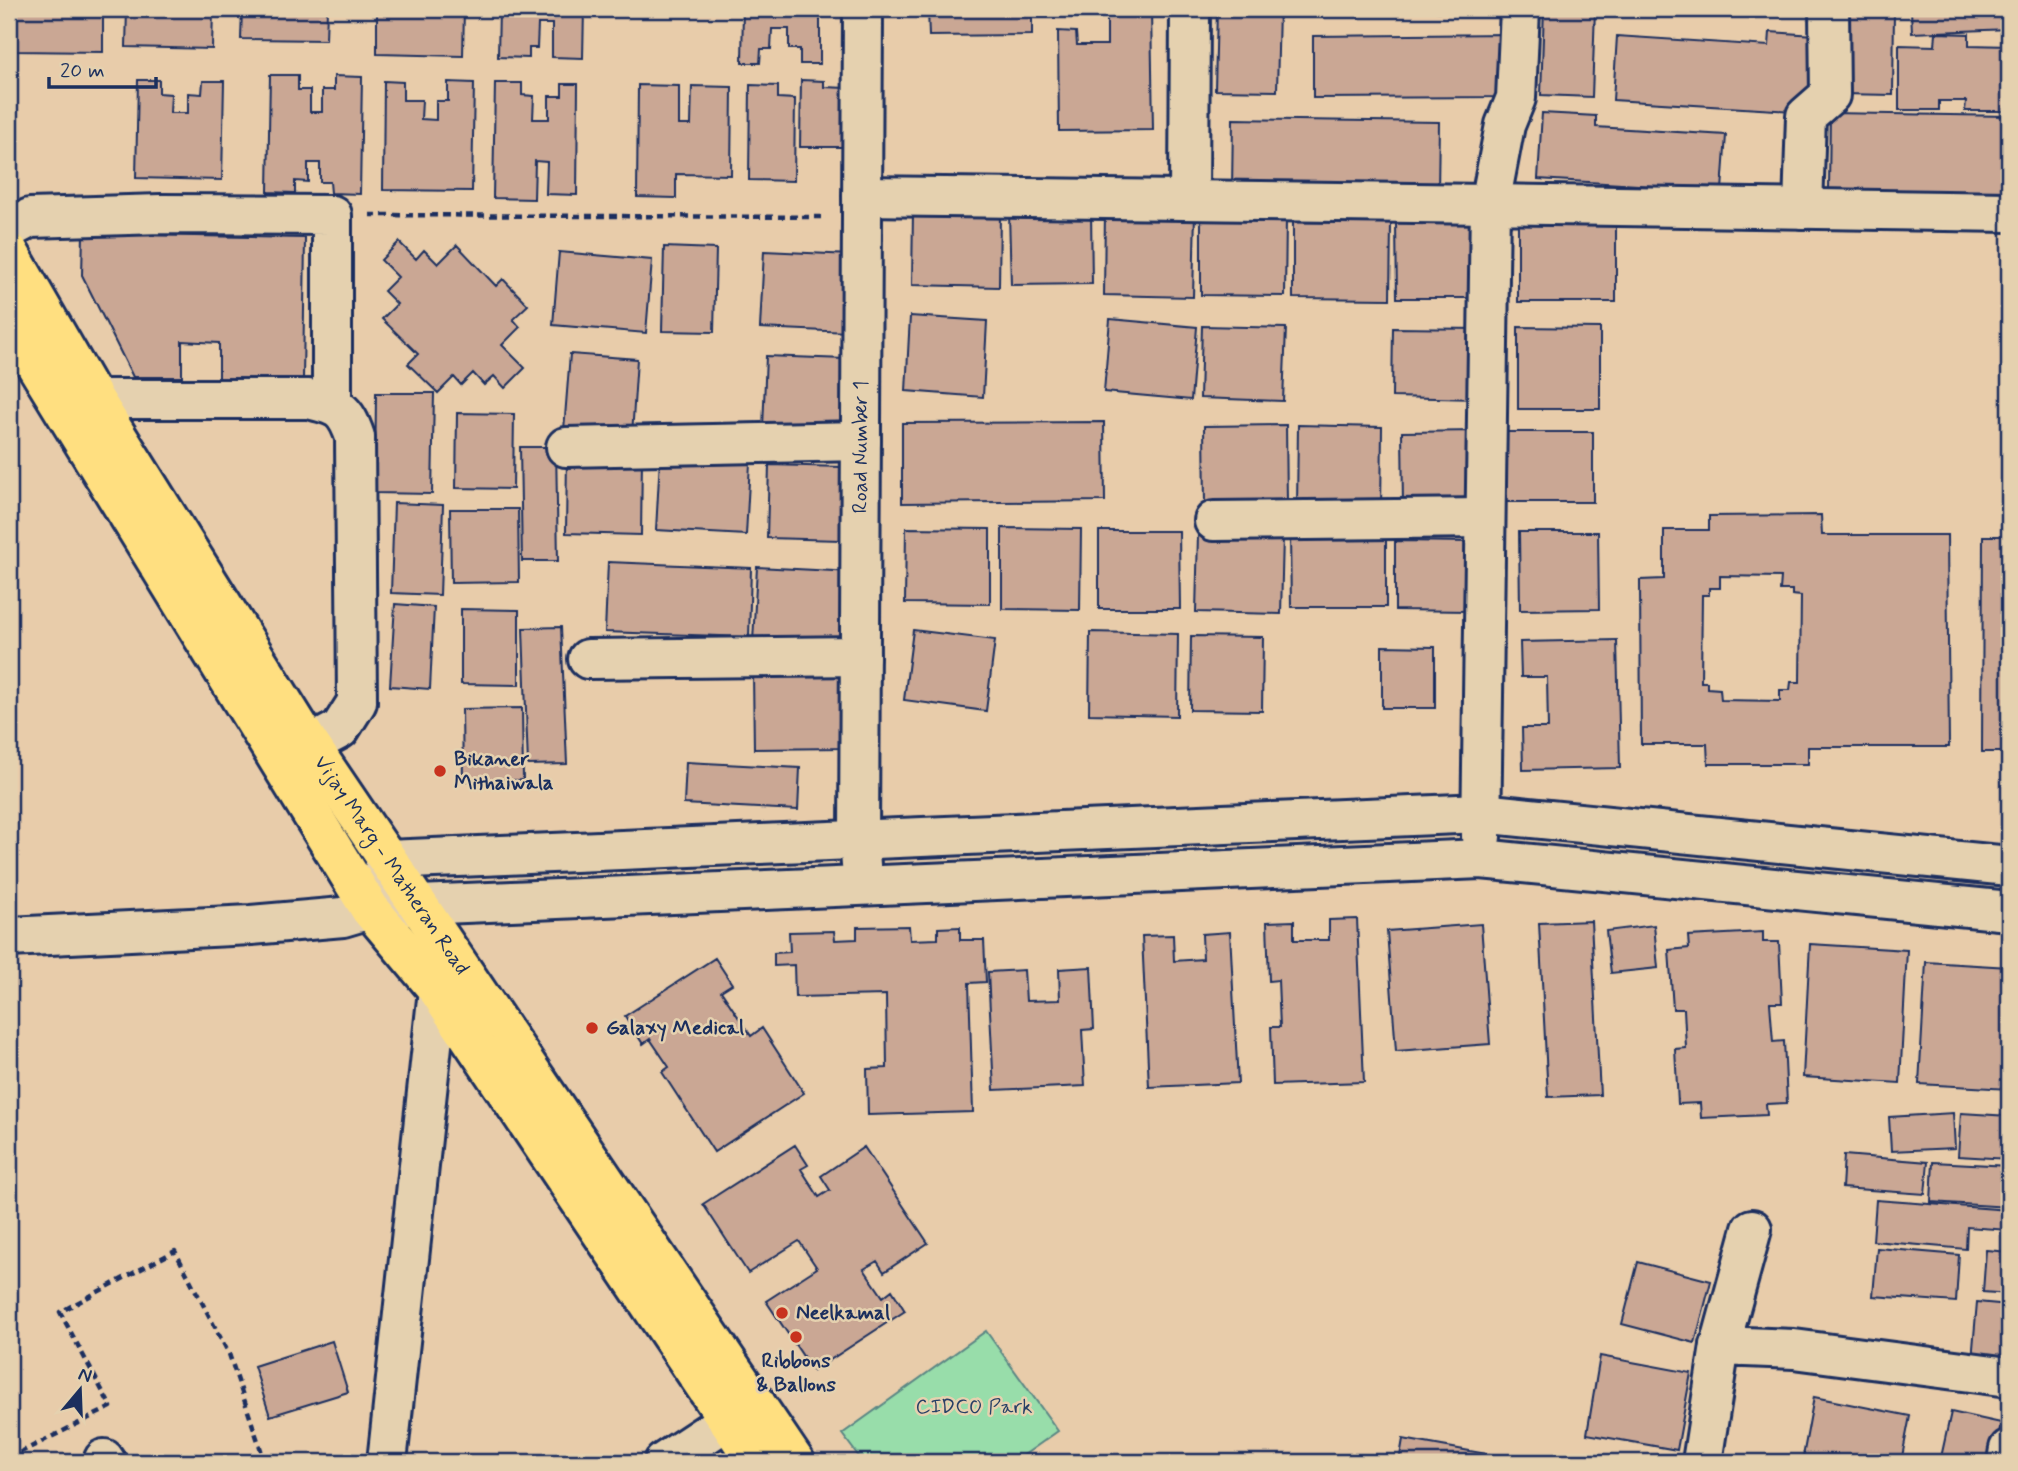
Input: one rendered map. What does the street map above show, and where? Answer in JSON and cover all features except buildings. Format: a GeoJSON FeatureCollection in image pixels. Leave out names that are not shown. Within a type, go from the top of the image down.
{"type":"FeatureCollection","features":[{"type":"Feature","properties":{"kind":"main road","name":"Vijay Marg - Matheran Road"},"geometry":{"type":"LineString","coordinates":[[9,252],[94,399],[310,745],[419,905],[742,1411],[756,1462]]}},
{"type":"Feature","properties":{"kind":"main road","name":"Vijay Marg - Matheran Road"},"geometry":{"type":"LineString","coordinates":[[9,321],[370,909],[438,990],[742,1411],[795,1462]]}},
{"type":"Feature","properties":{"kind":"street","name":"Road Number 1"},"geometry":{"type":"LineString","coordinates":[[863,9],[859,840],[863,885]]}},
{"type":"Feature","properties":{"kind":"street"},"geometry":{"type":"LineString","coordinates":[[1189,200],[1190,9]]}},
{"type":"Feature","properties":{"kind":"street"},"geometry":{"type":"LineString","coordinates":[[1481,859],[1490,204],[1505,125],[1516,98],[1520,9]]}},
{"type":"Feature","properties":{"kind":"street"},"geometry":{"type":"LineString","coordinates":[[1803,209],[1806,116],[1830,95],[1829,9]]}},
{"type":"Feature","properties":{"kind":"street"},"geometry":{"type":"LineString","coordinates":[[862,207],[1189,200],[2009,212]]}},
{"type":"Feature","properties":{"kind":"street"},"geometry":{"type":"LineString","coordinates":[[9,229],[30,218],[161,214],[332,215],[331,405]]}},
{"type":"Feature","properties":{"kind":"street"},"geometry":{"type":"LineString","coordinates":[[94,399],[309,399],[331,405],[348,417],[355,437],[357,702],[340,729],[310,745]]}},
{"type":"Feature","properties":{"kind":"street"},"geometry":{"type":"LineString","coordinates":[[566,446],[861,441]]}},
{"type":"Feature","properties":{"kind":"street"},"geometry":{"type":"LineString","coordinates":[[1214,521],[1485,518]]}},
{"type":"Feature","properties":{"kind":"street"},"geometry":{"type":"LineString","coordinates":[[588,659],[860,656]]}},
{"type":"Feature","properties":{"kind":"street"},"geometry":{"type":"LineString","coordinates":[[370,909],[387,860],[1481,813],[2009,866]]}},
{"type":"Feature","properties":{"kind":"street"},"geometry":{"type":"LineString","coordinates":[[9,937],[343,917],[370,909],[419,905],[1481,859],[2009,911]]}},
{"type":"Feature","properties":{"kind":"street"},"geometry":{"type":"LineString","coordinates":[[387,1462],[438,990]]}},
{"type":"Feature","properties":{"kind":"street"},"geometry":{"type":"LineString","coordinates":[[1702,1462],[1720,1346],[1752,1229]]}},
{"type":"Feature","properties":{"kind":"street"},"geometry":{"type":"LineString","coordinates":[[1720,1346],[1794,1349],[2009,1377]]}},
{"type":"Feature","properties":{"kind":"street"},"geometry":{"type":"LineString","coordinates":[[664,1462],[742,1411]]}},
{"type":"Feature","properties":{"kind":"street"},"geometry":{"type":"LineString","coordinates":[[2007,1462],[2009,1449]]}},
{"type":"Feature","properties":{"kind":"path"},"geometry":{"type":"LineString","coordinates":[[332,215],[862,207]]}},
{"type":"Feature","properties":{"kind":"path"},"geometry":{"type":"LineString","coordinates":[[9,1458],[111,1408],[60,1312],[175,1251],[229,1354],[265,1462]]}},
{"type":"Feature","properties":{"kind":"green space","name":"CIDCO Park"},"geometry":{"type":"Polygon","coordinates":[[[986,1331],[1058,1431],[1014,1462],[863,1462],[842,1434],[986,1331]]]}},
{"type":"Feature","properties":{"kind":"place","name":"Bikaner Mithaiwala"},"geometry":{"type":"Point","coordinates":[440,771]}},
{"type":"Feature","properties":{"kind":"place","name":"Galaxy Medical"},"geometry":{"type":"Point","coordinates":[592,1028]}},
{"type":"Feature","properties":{"kind":"place","name":"Neelkamal"},"geometry":{"type":"Point","coordinates":[782,1313]}},
{"type":"Feature","properties":{"kind":"place","name":"Ribbons & Ballons"},"geometry":{"type":"Point","coordinates":[796,1337]}}]}
